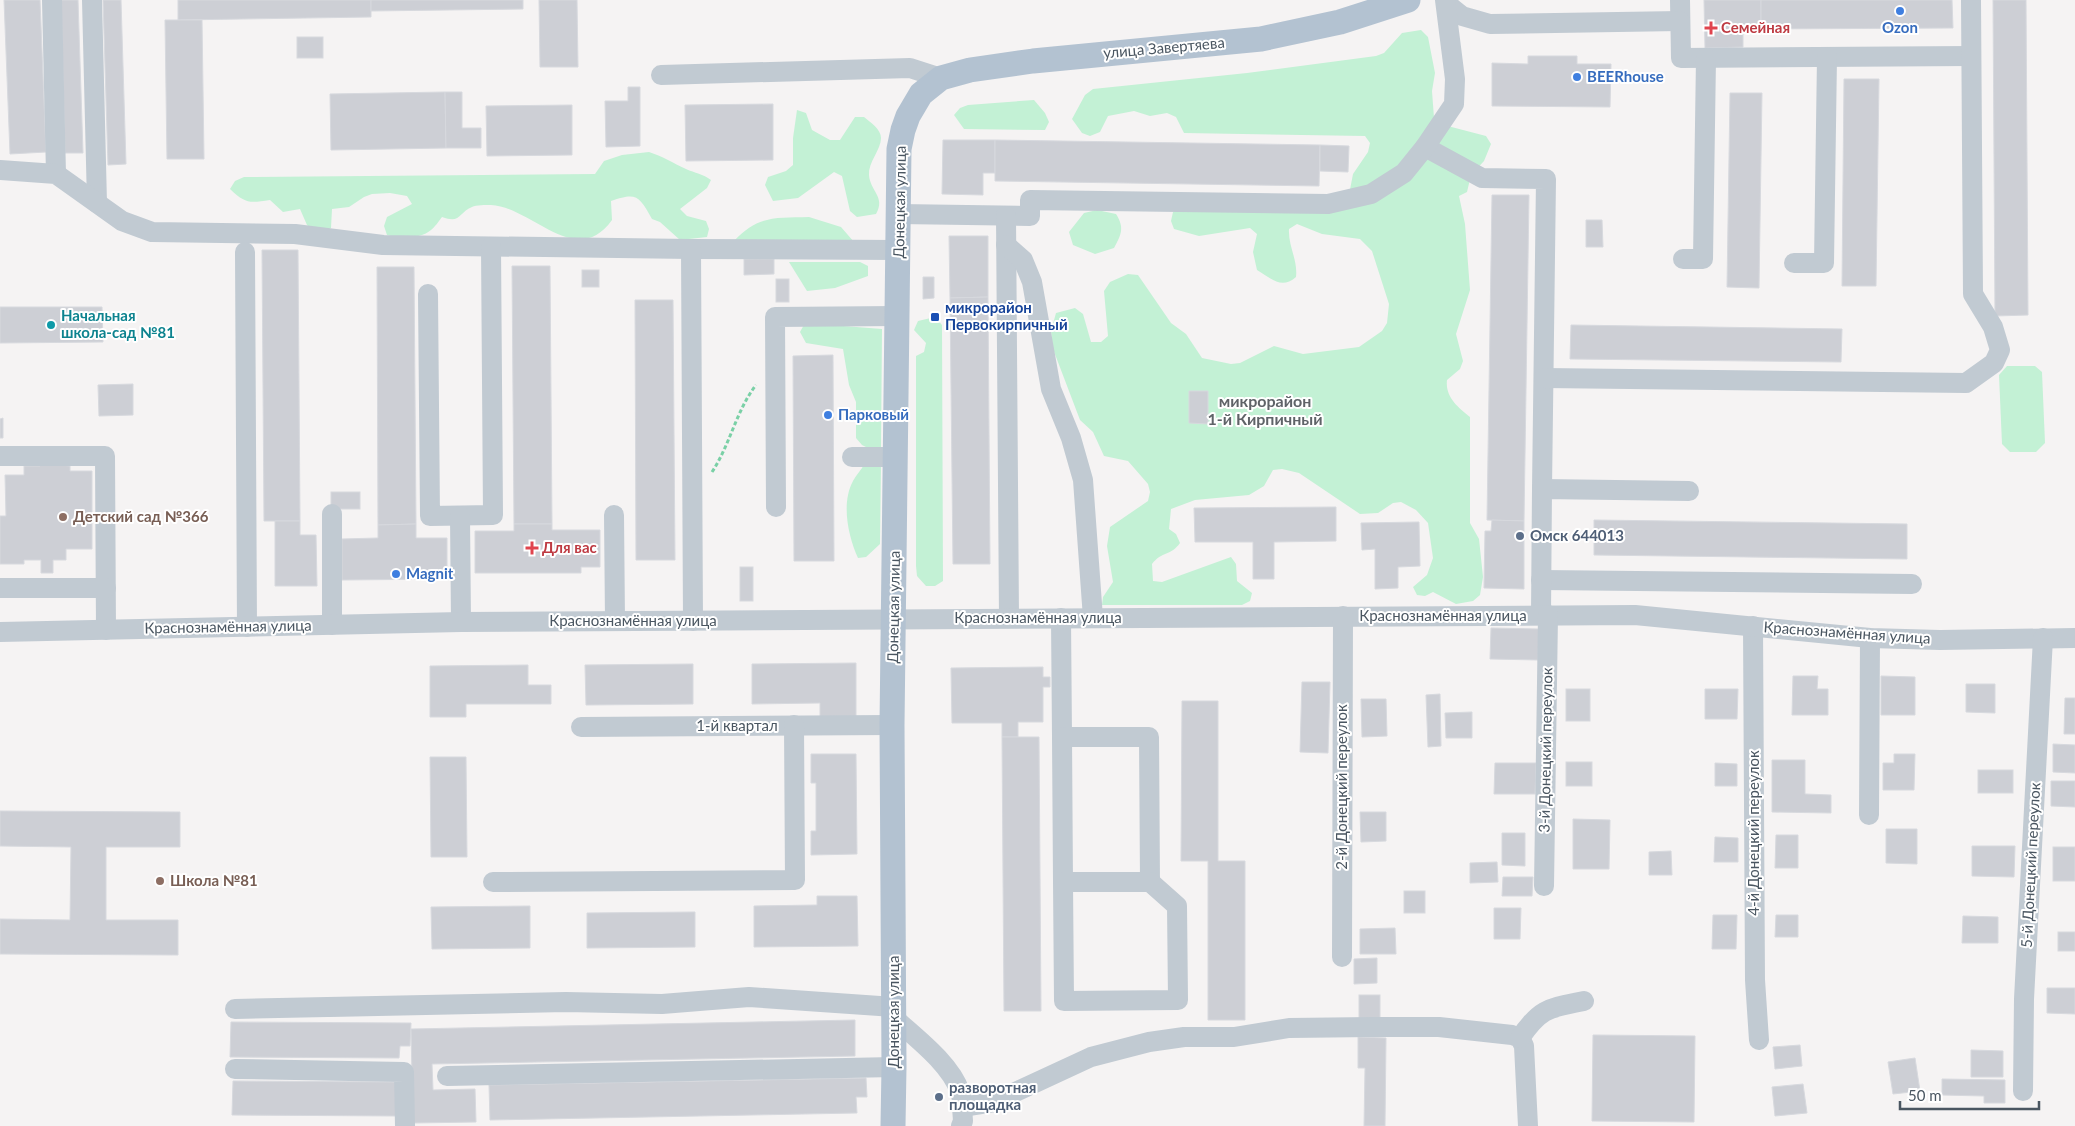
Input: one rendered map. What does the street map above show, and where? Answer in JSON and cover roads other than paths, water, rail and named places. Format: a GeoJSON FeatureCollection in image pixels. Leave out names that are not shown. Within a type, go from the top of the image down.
{"type":"FeatureCollection","features":[{"type":"Feature","properties":{"kind":"main road","name":"улица Завертяева"},"geometry":{"type":"LineString","coordinates":[[921,94],[941,78],[970,70],[1033,61],[1261,39],[1297,32],[1368,6],[1408,0]]}},
{"type":"Feature","properties":{"kind":"main road","name":"Донецкая улица"},"geometry":{"type":"LineString","coordinates":[[893,1126],[892,725],[899,149],[908,116],[921,94]]}},
{"type":"Feature","properties":{"kind":"street"},"geometry":{"type":"LineString","coordinates":[[52,0],[56,174]]}},
{"type":"Feature","properties":{"kind":"street"},"geometry":{"type":"LineString","coordinates":[[92,0],[97,203]]}},
{"type":"Feature","properties":{"kind":"street"},"geometry":{"type":"LineString","coordinates":[[1680,0],[1681,58],[1971,56]]}},
{"type":"Feature","properties":{"kind":"street"},"geometry":{"type":"LineString","coordinates":[[1544,378],[1966,383],[1994,363],[2000,350],[1993,327],[1973,294],[1971,0]]}},
{"type":"Feature","properties":{"kind":"street"},"geometry":{"type":"LineString","coordinates":[[1446,2],[1462,16],[1490,24],[1680,21]]}},
{"type":"Feature","properties":{"kind":"street"},"geometry":{"type":"LineString","coordinates":[[898,214],[1030,216],[1030,200],[1328,204],[1371,194],[1404,172],[1425,147],[1454,104],[1455,79],[1446,2]]}},
{"type":"Feature","properties":{"kind":"street"},"geometry":{"type":"LineString","coordinates":[[1683,259],[1703,259],[1706,58]]}},
{"type":"Feature","properties":{"kind":"street"},"geometry":{"type":"LineString","coordinates":[[1794,263],[1824,263],[1827,58]]}},
{"type":"Feature","properties":{"kind":"street"},"geometry":{"type":"LineString","coordinates":[[661,75],[910,68],[941,78]]}},
{"type":"Feature","properties":{"kind":"street","name":"3-й Донецкий переулок"},"geometry":{"type":"LineString","coordinates":[[1425,147],[1482,178],[1546,179],[1541,580],[1544,615],[1544,886]]}},
{"type":"Feature","properties":{"kind":"street"},"geometry":{"type":"LineString","coordinates":[[0,164],[0,170],[56,174],[122,221],[152,232],[295,234],[383,245],[898,250]]}},
{"type":"Feature","properties":{"kind":"street"},"geometry":{"type":"LineString","coordinates":[[1006,216],[1009,618]]}},
{"type":"Feature","properties":{"kind":"street"},"geometry":{"type":"LineString","coordinates":[[1006,245],[1023,260],[1032,282],[1051,389],[1071,438],[1083,480],[1093,618]]}},
{"type":"Feature","properties":{"kind":"street"},"geometry":{"type":"LineString","coordinates":[[428,294],[430,516],[493,516],[491,247]]}},
{"type":"Feature","properties":{"kind":"street"},"geometry":{"type":"LineString","coordinates":[[691,249],[693,621]]}},
{"type":"Feature","properties":{"kind":"street"},"geometry":{"type":"LineString","coordinates":[[244,252],[247,627]]}},
{"type":"Feature","properties":{"kind":"street"},"geometry":{"type":"LineString","coordinates":[[776,508],[774,316],[897,316]]}},
{"type":"Feature","properties":{"kind":"street"},"geometry":{"type":"LineString","coordinates":[[0,456],[105,456],[106,630]]}},
{"type":"Feature","properties":{"kind":"street"},"geometry":{"type":"LineString","coordinates":[[852,458],[896,457]]}},
{"type":"Feature","properties":{"kind":"street"},"geometry":{"type":"LineString","coordinates":[[1542,488],[1690,490]]}},
{"type":"Feature","properties":{"kind":"street"},"geometry":{"type":"LineString","coordinates":[[332,514],[332,625]]}},
{"type":"Feature","properties":{"kind":"street"},"geometry":{"type":"LineString","coordinates":[[614,515],[615,621]]}},
{"type":"Feature","properties":{"kind":"street"},"geometry":{"type":"LineString","coordinates":[[460,516],[461,622]]}},
{"type":"Feature","properties":{"kind":"street"},"geometry":{"type":"LineString","coordinates":[[1541,580],[1912,584]]}},
{"type":"Feature","properties":{"kind":"street"},"geometry":{"type":"LineString","coordinates":[[0,588],[106,588]]}},
{"type":"Feature","properties":{"kind":"street","name":"Краснознамённая улица"},"geometry":{"type":"LineString","coordinates":[[0,632],[461,622],[1635,614],[1870,638],[1940,640],[2075,638]]}},
{"type":"Feature","properties":{"kind":"street","name":"2-й Донецкий переулок"},"geometry":{"type":"LineString","coordinates":[[1342,957],[1343,616]]}},
{"type":"Feature","properties":{"kind":"street"},"geometry":{"type":"LineString","coordinates":[[1061,618],[1062,737],[1063,882],[1064,1001],[1178,1000],[1177,906],[1150,882],[1063,882]]}},
{"type":"Feature","properties":{"kind":"street","name":"4-й Донецкий переулок"},"geometry":{"type":"LineString","coordinates":[[1753,626],[1755,980],[1759,1040]]}},
{"type":"Feature","properties":{"kind":"street"},"geometry":{"type":"LineString","coordinates":[[1869,815],[1870,638]]}},
{"type":"Feature","properties":{"kind":"street","name":"5-й Донецкий переулок"},"geometry":{"type":"LineString","coordinates":[[2022,1091],[2024,998],[2043,638]]}},
{"type":"Feature","properties":{"kind":"street"},"geometry":{"type":"LineString","coordinates":[[493,882],[795,880],[794,725]]}},
{"type":"Feature","properties":{"kind":"street","name":"1-й квартал"},"geometry":{"type":"LineString","coordinates":[[581,727],[892,725]]}},
{"type":"Feature","properties":{"kind":"street"},"geometry":{"type":"LineString","coordinates":[[1062,737],[1149,737],[1150,882]]}},
{"type":"Feature","properties":{"kind":"street"},"geometry":{"type":"LineString","coordinates":[[235,1009],[566,1002],[662,1004],[749,997],[894,1013],[952,1076],[960,1092],[961,1117],[1091,1057],[1149,1042],[1184,1037],[1234,1037],[1289,1028],[1439,1027],[1512,1035],[1520,1038],[1524,1046],[1528,1126]]}},
{"type":"Feature","properties":{"kind":"street"},"geometry":{"type":"LineString","coordinates":[[1520,1038],[1532,1019],[1552,1008],[1584,1001]]}},
{"type":"Feature","properties":{"kind":"street"},"geometry":{"type":"LineString","coordinates":[[447,1076],[894,1066]]}},
{"type":"Feature","properties":{"kind":"street"},"geometry":{"type":"LineString","coordinates":[[235,1069],[404,1072],[405,1126]]}},
{"type":"Feature","properties":{"kind":"place","name":"Ozon"},"geometry":{"type":"Point","coordinates":[1900,11]}},
{"type":"Feature","properties":{"kind":"place","name":"Семейная"},"geometry":{"type":"Point","coordinates":[1711,28]}},
{"type":"Feature","properties":{"kind":"place","name":"BEERhouse"},"geometry":{"type":"Point","coordinates":[1577,77]}},
{"type":"Feature","properties":{"kind":"place","name":"микрорайон Первокирпичный"},"geometry":{"type":"Point","coordinates":[935,317]}},
{"type":"Feature","properties":{"kind":"place","name":"Начальная школа-сад №81"},"geometry":{"type":"Point","coordinates":[51,325]}},
{"type":"Feature","properties":{"kind":"place","name":"Парковый"},"geometry":{"type":"Point","coordinates":[828,415]}},
{"type":"Feature","properties":{"kind":"place","name":"Детский сад №366"},"geometry":{"type":"Point","coordinates":[63,517]}},
{"type":"Feature","properties":{"kind":"place","name":"Омск 644013"},"geometry":{"type":"Point","coordinates":[1520,536]}},
{"type":"Feature","properties":{"kind":"place","name":"Для вас"},"geometry":{"type":"Point","coordinates":[532,548]}},
{"type":"Feature","properties":{"kind":"place","name":"Magnit"},"geometry":{"type":"Point","coordinates":[396,574]}},
{"type":"Feature","properties":{"kind":"place","name":"Школа №81"},"geometry":{"type":"Point","coordinates":[160,881]}},
{"type":"Feature","properties":{"kind":"place","name":"разворотная площадка"},"geometry":{"type":"Point","coordinates":[939,1097]}},
{"type":"Feature","properties":{"kind":"district","name":"микрорайон 1-й Кирпичный"},"geometry":{"type":"Point","coordinates":[1265,410]}}]}
